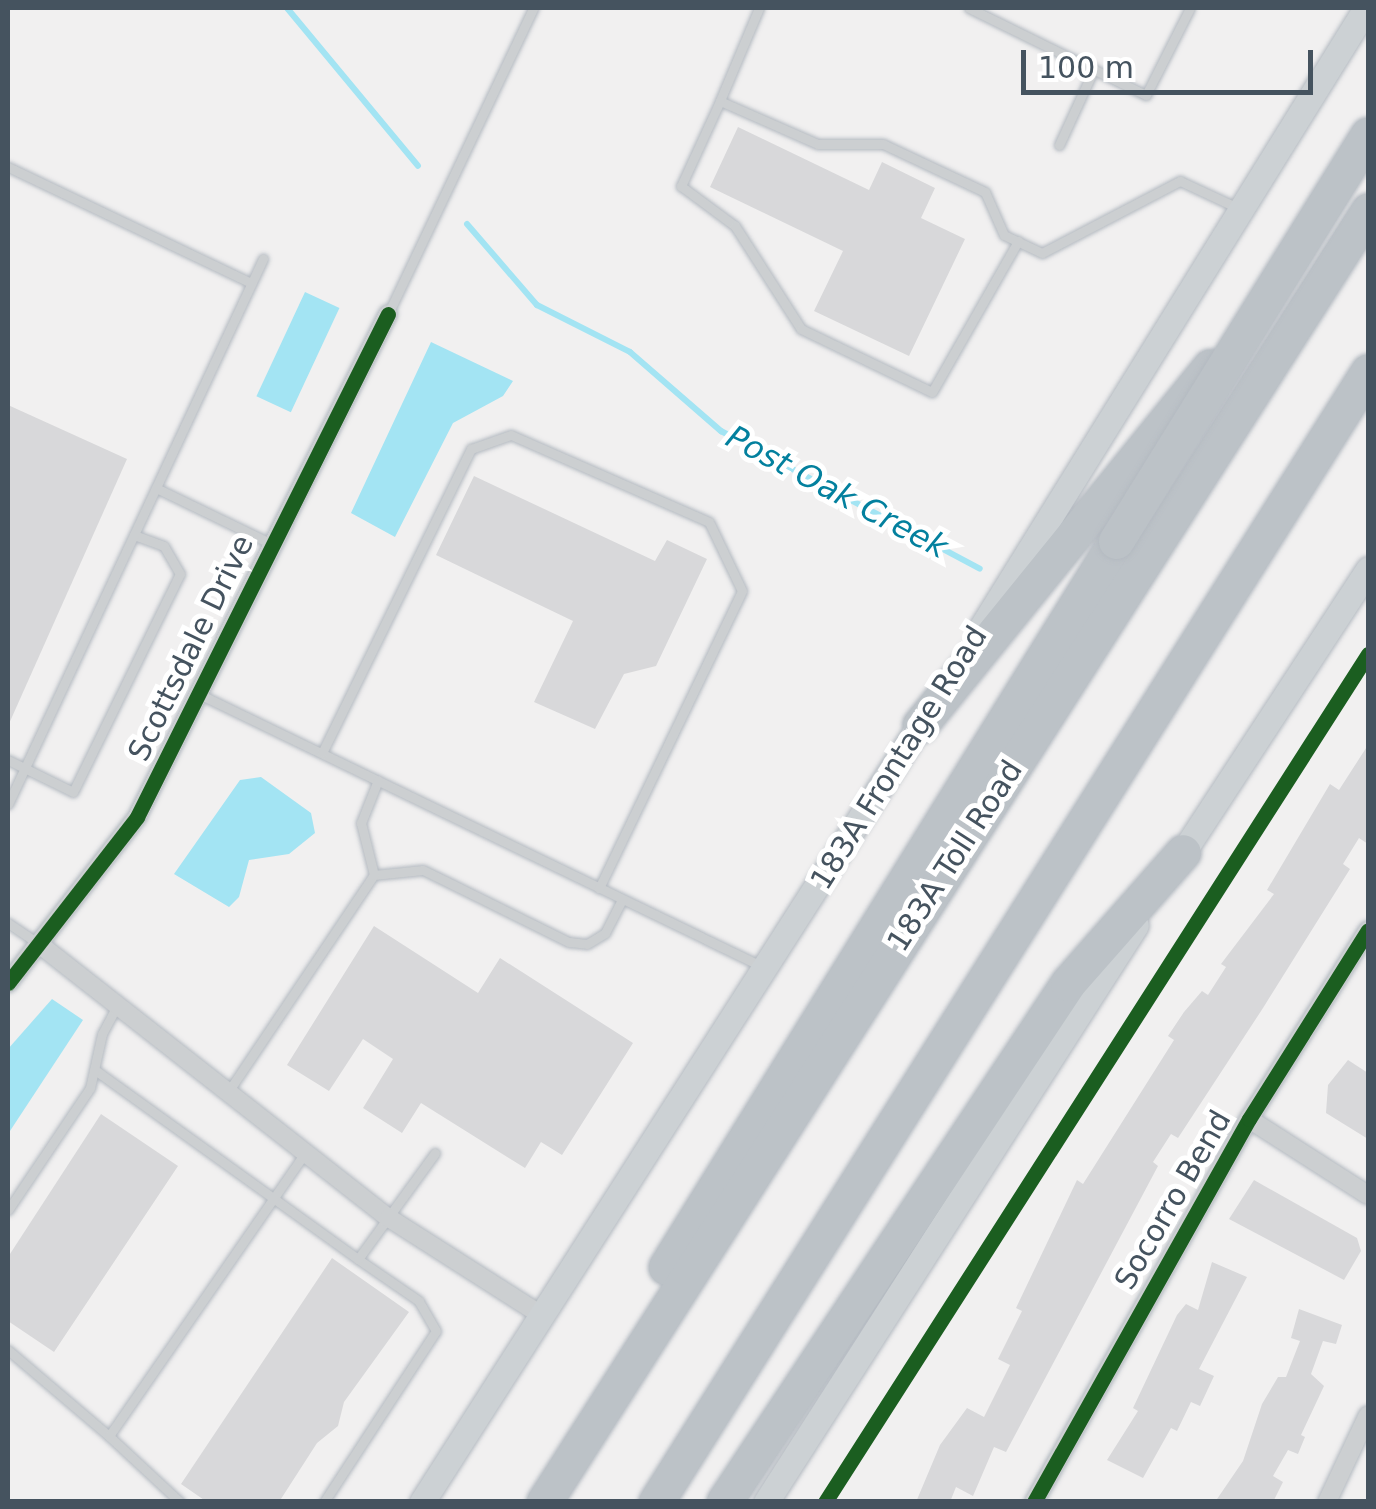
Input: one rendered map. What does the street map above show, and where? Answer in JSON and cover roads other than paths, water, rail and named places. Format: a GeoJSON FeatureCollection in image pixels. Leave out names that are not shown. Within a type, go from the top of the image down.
{"type":"FeatureCollection","features":[{"type":"Feature","properties":{"kind":"highway"},"geometry":{"type":"LineString","coordinates":[[534,1502],[568,1429],[840,977],[1368,136]]}},
{"type":"Feature","properties":{"kind":"highway"},"geometry":{"type":"LineString","coordinates":[[920,725],[1368,166]]}},
{"type":"Feature","properties":{"kind":"highway","name":"183A Toll Road"},"geometry":{"type":"LineString","coordinates":[[544,1502],[1368,211]]}},
{"type":"Feature","properties":{"kind":"highway"},"geometry":{"type":"LineString","coordinates":[[656,1502],[1368,372]]}},
{"type":"Feature","properties":{"kind":"highway"},"geometry":{"type":"LineString","coordinates":[[724,1502],[1068,983],[1183,852]]}},
{"type":"Feature","properties":{"kind":"main road","name":"183A Frontage Road"},"geometry":{"type":"LineString","coordinates":[[422,1502],[920,725],[1366,8]]}},
{"type":"Feature","properties":{"kind":"main road"},"geometry":{"type":"LineString","coordinates":[[766,1502],[1368,569]]}},
{"type":"Feature","properties":{"kind":"street","name":"Scottsdale Drive"},"geometry":{"type":"LineString","coordinates":[[8,983],[137,817],[388,314]]}},
{"type":"Feature","properties":{"kind":"street","name":"Socorro Bend"},"geometry":{"type":"LineString","coordinates":[[1034,1502],[1249,1119],[1368,930]]}},
{"type":"Feature","properties":{"kind":"street"},"geometry":{"type":"LineString","coordinates":[[39,944],[308,1150],[389,1218],[543,1316]]}},
{"type":"Feature","properties":{"kind":"street"},"geometry":{"type":"LineString","coordinates":[[1249,1119],[1368,1195]]}},
{"type":"Feature","properties":{"kind":"street"},"geometry":{"type":"LineString","coordinates":[[1327,1502],[1368,1415]]}},
{"type":"Feature","properties":{"kind":"lane"},"geometry":{"type":"LineString","coordinates":[[388,314],[533,8]]}},
{"type":"Feature","properties":{"kind":"lane"},"geometry":{"type":"LineString","coordinates":[[760,8],[681,186],[736,226],[801,330],[932,392],[1018,242]]}},
{"type":"Feature","properties":{"kind":"lane"},"geometry":{"type":"LineString","coordinates":[[968,8],[1146,95],[1190,8]]}},
{"type":"Feature","properties":{"kind":"lane"},"geometry":{"type":"LineString","coordinates":[[1059,145],[1094,69]]}},
{"type":"Feature","properties":{"kind":"lane"},"geometry":{"type":"LineString","coordinates":[[720,101],[818,144],[883,144],[985,192],[1004,234],[1042,253],[1180,181],[1243,210]]}},
{"type":"Feature","properties":{"kind":"lane"},"geometry":{"type":"LineString","coordinates":[[8,167],[252,282]]}},
{"type":"Feature","properties":{"kind":"lane"},"geometry":{"type":"LineString","coordinates":[[8,804],[262,259]]}},
{"type":"Feature","properties":{"kind":"lane"},"geometry":{"type":"LineString","coordinates":[[322,754],[471,448],[510,435],[710,522],[742,590],[600,888]]}},
{"type":"Feature","properties":{"kind":"lane"},"geometry":{"type":"LineString","coordinates":[[156,488],[272,544]]}},
{"type":"Feature","properties":{"kind":"lane"},"geometry":{"type":"LineString","coordinates":[[8,760],[73,792],[174,593],[176,559],[134,535]]}},
{"type":"Feature","properties":{"kind":"lane"},"geometry":{"type":"LineString","coordinates":[[201,695],[766,968]]}},
{"type":"Feature","properties":{"kind":"lane"},"geometry":{"type":"LineString","coordinates":[[374,874],[364,854],[361,824],[378,780]]}},
{"type":"Feature","properties":{"kind":"lane"},"geometry":{"type":"LineString","coordinates":[[374,874],[424,870],[569,942],[587,944],[605,933],[622,899]]}},
{"type":"Feature","properties":{"kind":"lane"},"geometry":{"type":"LineString","coordinates":[[230,1089],[374,874]]}},
{"type":"Feature","properties":{"kind":"lane"},"geometry":{"type":"LineString","coordinates":[[8,923],[39,944]]}},
{"type":"Feature","properties":{"kind":"lane"},"geometry":{"type":"LineString","coordinates":[[8,1210],[90,1088],[102,1034],[118,1004]]}},
{"type":"Feature","properties":{"kind":"lane"},"geometry":{"type":"LineString","coordinates":[[95,1070],[418,1301],[433,1316],[436,1331],[324,1502]]}},
{"type":"Feature","properties":{"kind":"lane"},"geometry":{"type":"LineString","coordinates":[[109,1436],[308,1150]]}},
{"type":"Feature","properties":{"kind":"lane"},"geometry":{"type":"LineString","coordinates":[[358,1259],[435,1152]]}},
{"type":"Feature","properties":{"kind":"lane"},"geometry":{"type":"LineString","coordinates":[[8,1350],[180,1502]]}},
{"type":"Feature","properties":{"kind":"water"},"geometry":{"type":"Polygon","coordinates":[[[305,292],[339,308],[291,412],[256,396],[305,292]]]}},
{"type":"Feature","properties":{"kind":"water"},"geometry":{"type":"Polygon","coordinates":[[[431,342],[513,381],[503,396],[453,423],[395,537],[351,513],[431,342]]]}},
{"type":"Feature","properties":{"kind":"water"},"geometry":{"type":"Polygon","coordinates":[[[261,777],[311,813],[315,833],[289,854],[249,860],[239,897],[229,907],[174,874],[240,780],[261,777]]]}},
{"type":"Feature","properties":{"kind":"water"},"geometry":{"type":"Polygon","coordinates":[[[52,999],[83,1020],[8,1134],[8,1049],[52,999]]]}},
{"type":"Feature","properties":{"kind":"waterway","name":"Post Oak Creek"},"geometry":{"type":"LineString","coordinates":[[287,8],[418,166]]}},
{"type":"Feature","properties":{"kind":"waterway","name":"Post Oak Creek"},"geometry":{"type":"LineString","coordinates":[[467,224],[537,305],[630,352],[721,431],[980,569]]}}]}
